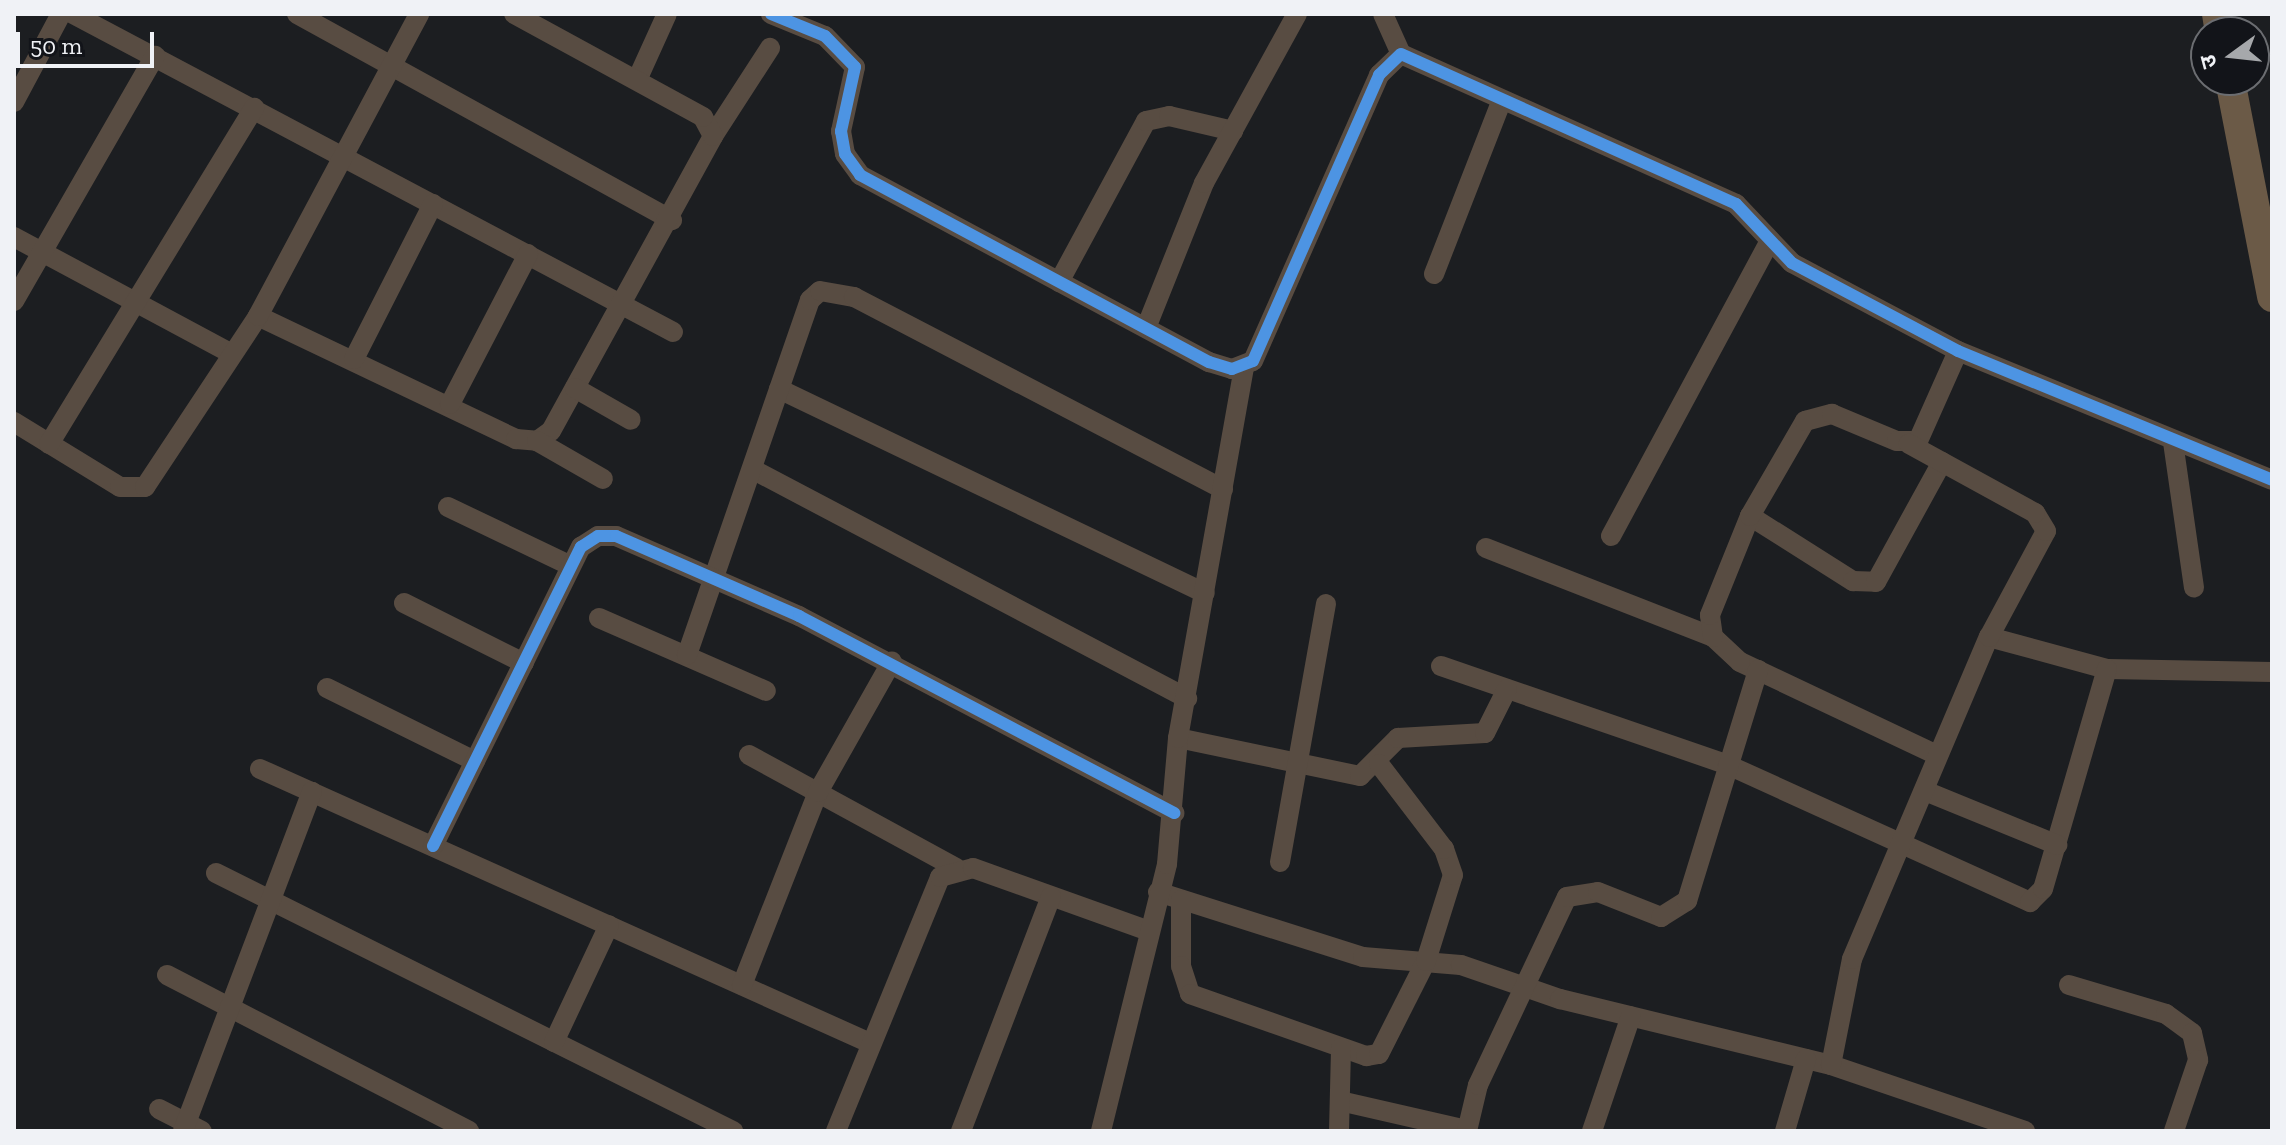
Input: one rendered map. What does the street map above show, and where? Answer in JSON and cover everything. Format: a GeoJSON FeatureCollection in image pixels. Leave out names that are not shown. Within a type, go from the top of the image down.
{"type":"FeatureCollection","features":[{"type":"Feature","properties":{"kind":"highway"},"geometry":{"type":"LineString","coordinates":[[2234,96],[2268,251],[2272,297]]}},
{"type":"Feature","properties":{"kind":"street"},"geometry":{"type":"LineString","coordinates":[[14,102],[61,14]]}},
{"type":"Feature","properties":{"kind":"street"},"geometry":{"type":"LineString","coordinates":[[73,14],[624,303],[673,332]]}},
{"type":"Feature","properties":{"kind":"street"},"geometry":{"type":"LineString","coordinates":[[297,14],[672,220]]}},
{"type":"Feature","properties":{"kind":"street"},"geometry":{"type":"LineString","coordinates":[[14,422],[120,487],[145,487],[258,316],[419,14]]}},
{"type":"Feature","properties":{"kind":"street"},"geometry":{"type":"LineString","coordinates":[[514,14],[552,22],[637,80],[703,117],[713,136]]}},
{"type":"Feature","properties":{"kind":"street"},"geometry":{"type":"LineString","coordinates":[[637,80],[667,14]]}},
{"type":"Feature","properties":{"kind":"street"},"geometry":{"type":"LineString","coordinates":[[771,14],[825,36],[855,67],[841,131],[845,154],[860,175],[1209,362],[1244,368]]}},
{"type":"Feature","properties":{"kind":"street"},"geometry":{"type":"LineString","coordinates":[[1146,328],[1233,131],[1297,14]]}},
{"type":"Feature","properties":{"kind":"street"},"geometry":{"type":"LineString","coordinates":[[1383,14],[1401,54],[1736,204],[1792,263],[1958,351],[2173,442],[2272,480]]}},
{"type":"Feature","properties":{"kind":"street"},"geometry":{"type":"LineString","coordinates":[[537,441],[575,388],[672,220],[713,136],[770,48]]}},
{"type":"Feature","properties":{"kind":"street"},"geometry":{"type":"LineString","coordinates":[[1101,1131],[1174,813],[1178,738],[1244,368],[1379,75],[1401,54]]}},
{"type":"Feature","properties":{"kind":"street"},"geometry":{"type":"LineString","coordinates":[[14,301],[155,56]]}},
{"type":"Feature","properties":{"kind":"street"},"geometry":{"type":"LineString","coordinates":[[1434,274],[1502,100]]}},
{"type":"Feature","properties":{"kind":"street"},"geometry":{"type":"LineString","coordinates":[[49,444],[254,108]]}},
{"type":"Feature","properties":{"kind":"street"},"geometry":{"type":"LineString","coordinates":[[1059,282],[1146,121],[1169,116],[1233,131]]}},
{"type":"Feature","properties":{"kind":"street"},"geometry":{"type":"LineString","coordinates":[[354,359],[433,204]]}},
{"type":"Feature","properties":{"kind":"street"},"geometry":{"type":"LineString","coordinates":[[14,237],[232,354]]}},
{"type":"Feature","properties":{"kind":"street"},"geometry":{"type":"LineString","coordinates":[[1611,536],[1770,241]]}},
{"type":"Feature","properties":{"kind":"street"},"geometry":{"type":"LineString","coordinates":[[450,404],[528,254]]}},
{"type":"Feature","properties":{"kind":"street"},"geometry":{"type":"LineString","coordinates":[[687,655],[810,300],[835,289],[1223,489]]}},
{"type":"Feature","properties":{"kind":"street"},"geometry":{"type":"LineString","coordinates":[[258,316],[450,404],[516,439],[537,441],[603,479]]}},
{"type":"Feature","properties":{"kind":"street"},"geometry":{"type":"LineString","coordinates":[[1909,444],[1925,432],[1958,351]]}},
{"type":"Feature","properties":{"kind":"street"},"geometry":{"type":"LineString","coordinates":[[575,388],[631,420]]}},
{"type":"Feature","properties":{"kind":"street"},"geometry":{"type":"LineString","coordinates":[[779,389],[1205,593]]}},
{"type":"Feature","properties":{"kind":"street"},"geometry":{"type":"LineString","coordinates":[[1713,637],[1713,595],[1750,516],[1796,432],[1818,413],[1909,444],[2035,513],[2046,531],[1989,637],[1849,967],[1831,1065]]}},
{"type":"Feature","properties":{"kind":"street"},"geometry":{"type":"LineString","coordinates":[[2173,442],[2194,587]]}},
{"type":"Feature","properties":{"kind":"street"},"geometry":{"type":"LineString","coordinates":[[1750,516],[1853,581],[1876,582],[1942,462]]}},
{"type":"Feature","properties":{"kind":"street"},"geometry":{"type":"LineString","coordinates":[[752,469],[1187,698]]}},
{"type":"Feature","properties":{"kind":"street"},"geometry":{"type":"LineString","coordinates":[[448,507],[571,566]]}},
{"type":"Feature","properties":{"kind":"street"},"geometry":{"type":"LineString","coordinates":[[433,846],[571,566],[598,536],[616,536],[892,661],[1174,813]]}},
{"type":"Feature","properties":{"kind":"street"},"geometry":{"type":"LineString","coordinates":[[1486,548],[1713,637],[1758,670],[1937,755]]}},
{"type":"Feature","properties":{"kind":"street"},"geometry":{"type":"LineString","coordinates":[[404,603],[524,663]]}},
{"type":"Feature","properties":{"kind":"street"},"geometry":{"type":"LineString","coordinates":[[1280,862],[1326,604]]}},
{"type":"Feature","properties":{"kind":"street"},"geometry":{"type":"LineString","coordinates":[[599,618],[766,691]]}},
{"type":"Feature","properties":{"kind":"street"},"geometry":{"type":"LineString","coordinates":[[1989,637],[2107,669],[2272,672]]}},
{"type":"Feature","properties":{"kind":"street"},"geometry":{"type":"LineString","coordinates":[[742,985],[818,792],[892,661]]}},
{"type":"Feature","properties":{"kind":"street"},"geometry":{"type":"LineString","coordinates":[[1441,666],[1728,765],[2030,902],[2043,889],[2107,669]]}},
{"type":"Feature","properties":{"kind":"street"},"geometry":{"type":"LineString","coordinates":[[1340,1101],[1467,1131],[1522,986],[1567,897],[1598,892],[1661,917],[1687,901],[1758,670]]}},
{"type":"Feature","properties":{"kind":"street"},"geometry":{"type":"LineString","coordinates":[[327,688],[475,761]]}},
{"type":"Feature","properties":{"kind":"street"},"geometry":{"type":"LineString","coordinates":[[1178,738],[1360,776],[1379,764],[1398,738],[1485,733],[1507,689]]}},
{"type":"Feature","properties":{"kind":"street"},"geometry":{"type":"LineString","coordinates":[[749,755],[956,868],[1146,930]]}},
{"type":"Feature","properties":{"kind":"street"},"geometry":{"type":"LineString","coordinates":[[1181,900],[1181,966],[1190,994],[1341,1048],[1379,1054],[1426,961],[1451,889],[1451,862],[1379,764]]}},
{"type":"Feature","properties":{"kind":"street"},"geometry":{"type":"LineString","coordinates":[[260,769],[870,1043]]}},
{"type":"Feature","properties":{"kind":"street"},"geometry":{"type":"LineString","coordinates":[[1925,791],[2057,845]]}},
{"type":"Feature","properties":{"kind":"street"},"geometry":{"type":"LineString","coordinates":[[159,1109],[190,1128],[228,1007],[312,792]]}},
{"type":"Feature","properties":{"kind":"street"},"geometry":{"type":"LineString","coordinates":[[836,1131],[929,892],[956,868]]}},
{"type":"Feature","properties":{"kind":"street"},"geometry":{"type":"LineString","coordinates":[[216,873],[733,1131]]}},
{"type":"Feature","properties":{"kind":"street"},"geometry":{"type":"LineString","coordinates":[[1158,892],[1363,957],[1426,961],[1831,1065],[2025,1131]]}},
{"type":"Feature","properties":{"kind":"street"},"geometry":{"type":"LineString","coordinates":[[961,1131],[1051,897]]}},
{"type":"Feature","properties":{"kind":"street"},"geometry":{"type":"LineString","coordinates":[[554,1042],[609,925]]}},
{"type":"Feature","properties":{"kind":"street"},"geometry":{"type":"LineString","coordinates":[[167,975],[469,1131]]}},
{"type":"Feature","properties":{"kind":"street"},"geometry":{"type":"LineString","coordinates":[[2069,985],[2166,1014],[2192,1033],[2198,1060],[2174,1131]]}},
{"type":"Feature","properties":{"kind":"street"},"geometry":{"type":"LineString","coordinates":[[1592,1131],[1631,1016]]}},
{"type":"Feature","properties":{"kind":"street"},"geometry":{"type":"LineString","coordinates":[[1339,1131],[1341,1048]]}},
{"type":"Feature","properties":{"kind":"street"},"geometry":{"type":"LineString","coordinates":[[1785,1131],[1806,1059]]}},
{"type":"Feature","properties":{"kind":"cycle path"},"geometry":{"type":"LineString","coordinates":[[771,14],[825,36],[855,67],[841,131],[845,154],[860,175],[1209,362],[1232,369],[1253,361],[1379,75],[1401,54],[1736,204],[1792,263],[1958,351],[2272,480]]}},
{"type":"Feature","properties":{"kind":"cycle path"},"geometry":{"type":"LineString","coordinates":[[433,846],[581,547],[598,536],[616,536],[799,616],[1174,813]]}}]}
